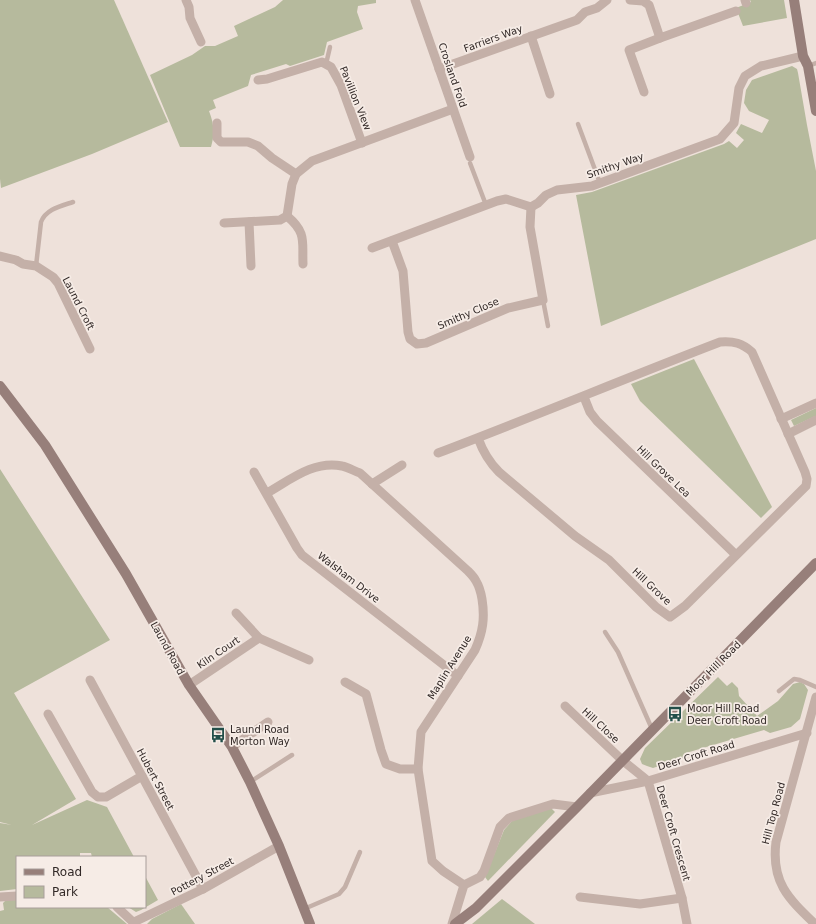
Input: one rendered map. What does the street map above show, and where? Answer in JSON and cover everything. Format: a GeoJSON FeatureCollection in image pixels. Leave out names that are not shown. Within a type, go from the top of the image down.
{"type":"FeatureCollection","features":[{"type":"Feature","properties":{"kind":"street"},"geometry":{"type":"LineString","coordinates":[[186,0],[189,7],[190,18],[201,42]]}},
{"type":"Feature","properties":{"kind":"street","name":"Crosland Fold"},"geometry":{"type":"LineString","coordinates":[[415,0],[470,160]]}},
{"type":"Feature","properties":{"kind":"street","name":"Farriers Way"},"geometry":{"type":"LineString","coordinates":[[439,69],[577,20],[585,12],[597,8],[607,0]]}},
{"type":"Feature","properties":{"kind":"street"},"geometry":{"type":"LineString","coordinates":[[630,0],[643,1],[649,5],[660,38]]}},
{"type":"Feature","properties":{"kind":"street"},"geometry":{"type":"LineString","coordinates":[[794,0],[803,56],[812,64],[816,110]]}},
{"type":"Feature","properties":{"kind":"street"},"geometry":{"type":"LineString","coordinates":[[644,92],[629,50],[736,11]]}},
{"type":"Feature","properties":{"kind":"street","name":"Farriers Way"},"geometry":{"type":"LineString","coordinates":[[531,36],[550,94]]}},
{"type":"Feature","properties":{"kind":"street","name":"Smithy Way"},"geometry":{"type":"LineString","coordinates":[[531,207],[538,203],[546,195],[557,190],[592,186],[720,139],[734,123],[739,88],[745,76],[761,66],[803,56]]}},
{"type":"Feature","properties":{"kind":"street","name":"Pavillion View"},"geometry":{"type":"LineString","coordinates":[[258,80],[267,79],[322,62],[331,67],[340,85],[362,143]]}},
{"type":"Feature","properties":{"kind":"street","name":"Pavillion View"},"geometry":{"type":"LineString","coordinates":[[296,174],[312,161],[453,109]]}},
{"type":"Feature","properties":{"kind":"street"},"geometry":{"type":"LineString","coordinates":[[217,123],[217,138],[221,142],[248,142],[258,146],[272,158],[296,174],[292,184],[287,216]]}},
{"type":"Feature","properties":{"kind":"street"},"geometry":{"type":"LineString","coordinates":[[372,248],[486,205],[506,199],[531,207],[530,227],[543,300]]}},
{"type":"Feature","properties":{"kind":"street"},"geometry":{"type":"LineString","coordinates":[[224,223],[280,220],[287,216]]}},
{"type":"Feature","properties":{"kind":"street"},"geometry":{"type":"LineString","coordinates":[[287,216],[295,223],[302,233],[303,264]]}},
{"type":"Feature","properties":{"kind":"street"},"geometry":{"type":"LineString","coordinates":[[248,222],[251,266]]}},
{"type":"Feature","properties":{"kind":"street","name":"Smithy Close"},"geometry":{"type":"LineString","coordinates":[[392,241],[403,271],[408,332],[410,339],[417,344],[426,342],[508,308],[543,300]]}},
{"type":"Feature","properties":{"kind":"street","name":"Laund Croft"},"geometry":{"type":"LineString","coordinates":[[0,256],[16,260],[23,264],[36,266],[53,277],[58,283],[90,349]]}},
{"type":"Feature","properties":{"kind":"street","name":"Hill Grove"},"geometry":{"type":"LineString","coordinates":[[438,453],[584,397],[620,380],[720,342],[733,341],[752,352],[806,472],[807,479],[806,486],[685,606],[670,617],[656,607],[609,560],[575,536],[499,472],[483,451],[478,438]]}},
{"type":"Feature","properties":{"kind":"street","name":"Laund Road"},"geometry":{"type":"LineString","coordinates":[[0,386],[45,445],[126,574],[189,685],[232,747],[250,782],[279,846],[310,924]]}},
{"type":"Feature","properties":{"kind":"street","name":"Hill Grove Lea"},"geometry":{"type":"LineString","coordinates":[[584,397],[590,412],[597,421],[736,555]]}},
{"type":"Feature","properties":{"kind":"street"},"geometry":{"type":"LineString","coordinates":[[781,419],[816,403]]}},
{"type":"Feature","properties":{"kind":"street"},"geometry":{"type":"LineString","coordinates":[[788,434],[816,420]]}},
{"type":"Feature","properties":{"kind":"street","name":"Maplin Avenue"},"geometry":{"type":"LineString","coordinates":[[266,493],[304,471],[317,467],[330,465],[343,466],[360,473],[468,571],[476,581],[482,597],[484,622],[481,636],[475,650],[421,732],[418,769],[432,861],[442,871],[464,885]]}},
{"type":"Feature","properties":{"kind":"street"},"geometry":{"type":"LineString","coordinates":[[372,484],[402,465]]}},
{"type":"Feature","properties":{"kind":"street","name":"Walsham Drive"},"geometry":{"type":"LineString","coordinates":[[254,472],[302,556],[458,676]]}},
{"type":"Feature","properties":{"kind":"street","name":"Moor Hill Road"},"geometry":{"type":"LineString","coordinates":[[455,924],[476,908],[816,563]]}},
{"type":"Feature","properties":{"kind":"street","name":"Kiln Court"},"geometry":{"type":"LineString","coordinates":[[236,613],[259,638],[309,660]]}},
{"type":"Feature","properties":{"kind":"street","name":"Kiln Court"},"geometry":{"type":"LineString","coordinates":[[189,685],[259,638]]}},
{"type":"Feature","properties":{"kind":"street","name":"Hubert Street"},"geometry":{"type":"LineString","coordinates":[[90,680],[203,888]]}},
{"type":"Feature","properties":{"kind":"street"},"geometry":{"type":"LineString","coordinates":[[345,682],[366,694],[380,750],[386,764],[400,769],[418,769]]}},
{"type":"Feature","properties":{"kind":"street","name":"Hill Top Road"},"geometry":{"type":"LineString","coordinates":[[815,924],[793,903],[782,886],[776,873],[775,862],[776,842],[816,697]]}},
{"type":"Feature","properties":{"kind":"street","name":"Hill Close"},"geometry":{"type":"LineString","coordinates":[[565,706],[622,760]]}},
{"type":"Feature","properties":{"kind":"street"},"geometry":{"type":"LineString","coordinates":[[48,714],[92,792],[98,797],[106,797],[142,776]]}},
{"type":"Feature","properties":{"kind":"street"},"geometry":{"type":"LineString","coordinates":[[232,747],[268,722]]}},
{"type":"Feature","properties":{"kind":"street","name":"Deer Croft Road"},"geometry":{"type":"LineString","coordinates":[[590,793],[648,781],[807,733]]}},
{"type":"Feature","properties":{"kind":"street","name":"Deer Croft Crescent"},"geometry":{"type":"LineString","coordinates":[[622,760],[648,781],[682,898],[687,924]]}},
{"type":"Feature","properties":{"kind":"street"},"geometry":{"type":"LineString","coordinates":[[452,924],[464,885],[480,877],[484,871],[500,827],[509,818],[553,804],[577,806]]}},
{"type":"Feature","properties":{"kind":"street","name":"Pottery Street"},"geometry":{"type":"LineString","coordinates":[[134,923],[203,888],[279,846]]}},
{"type":"Feature","properties":{"kind":"street"},"geometry":{"type":"LineString","coordinates":[[0,897],[16,896]]}},
{"type":"Feature","properties":{"kind":"street"},"geometry":{"type":"LineString","coordinates":[[580,897],[640,904],[682,898]]}},
{"type":"Feature","properties":{"kind":"street"},"geometry":{"type":"LineString","coordinates":[[118,908],[134,923]]}},
{"type":"Feature","properties":{"kind":"lane"},"geometry":{"type":"LineString","coordinates":[[326,64],[330,47]]}},
{"type":"Feature","properties":{"kind":"lane"},"geometry":{"type":"LineString","coordinates":[[578,124],[600,183]]}},
{"type":"Feature","properties":{"kind":"lane"},"geometry":{"type":"LineString","coordinates":[[470,160],[486,205]]}},
{"type":"Feature","properties":{"kind":"lane"},"geometry":{"type":"LineString","coordinates":[[36,266],[43,215],[49,211],[73,202]]}},
{"type":"Feature","properties":{"kind":"lane"},"geometry":{"type":"LineString","coordinates":[[543,300],[548,326]]}},
{"type":"Feature","properties":{"kind":"lane"},"geometry":{"type":"LineString","coordinates":[[605,632],[618,652],[652,729]]}},
{"type":"Feature","properties":{"kind":"lane"},"geometry":{"type":"LineString","coordinates":[[779,692],[794,679],[816,687]]}},
{"type":"Feature","properties":{"kind":"lane"},"geometry":{"type":"LineString","coordinates":[[250,782],[292,756]]}},
{"type":"Feature","properties":{"kind":"lane"},"geometry":{"type":"LineString","coordinates":[[304,909],[339,894],[345,887],[360,852]]}},
{"type":"Feature","properties":{"kind":"green space"},"geometry":{"type":"Polygon","coordinates":[[[0,0],[114,0],[168,122],[92,154],[1,188],[0,0]]]}},
{"type":"Feature","properties":{"kind":"green space"},"geometry":{"type":"Polygon","coordinates":[[[283,0],[376,0],[376,3],[358,6],[357,12],[363,29],[327,42],[324,55],[290,66],[286,64],[251,75],[248,86],[213,100],[216,108],[209,111],[213,129],[211,147],[180,147],[150,75],[192,55],[205,46],[215,46],[238,36],[234,26],[275,7],[283,0]]]}},
{"type":"Feature","properties":{"kind":"green space"},"geometry":{"type":"Polygon","coordinates":[[[750,0],[784,0],[787,18],[743,26],[736,8],[751,2],[750,0]]]}},
{"type":"Feature","properties":{"kind":"green space"},"geometry":{"type":"Polygon","coordinates":[[[792,66],[797,69],[798,73],[816,171],[816,239],[601,326],[576,195],[592,192],[729,141],[737,148],[744,140],[736,133],[741,124],[762,133],[769,120],[749,111],[744,103],[746,90],[752,80],[792,66]]]}},
{"type":"Feature","properties":{"kind":"green space"},"geometry":{"type":"Polygon","coordinates":[[[694,359],[772,507],[761,518],[640,401],[631,384],[694,359]]]}},
{"type":"Feature","properties":{"kind":"green space"},"geometry":{"type":"Polygon","coordinates":[[[816,408],[816,416],[794,426],[791,420],[816,408]]]}},
{"type":"Feature","properties":{"kind":"green space"},"geometry":{"type":"Polygon","coordinates":[[[0,469],[110,640],[14,693],[76,799],[32,825],[87,800],[107,807],[133,856],[92,856],[91,853],[80,853],[80,856],[16,856],[16,889],[0,891],[0,823],[12,825],[0,822],[0,469]]]}},
{"type":"Feature","properties":{"kind":"green space"},"geometry":{"type":"Polygon","coordinates":[[[718,677],[727,686],[732,682],[738,688],[739,696],[757,716],[778,701],[793,684],[800,682],[804,684],[808,690],[800,719],[791,727],[770,733],[764,730],[686,753],[683,758],[653,768],[642,764],[640,759],[645,748],[718,677]]]}},
{"type":"Feature","properties":{"kind":"green space"},"geometry":{"type":"Polygon","coordinates":[[[551,808],[555,812],[488,881],[485,877],[504,830],[512,821],[551,808]]]}},
{"type":"Feature","properties":{"kind":"green space"},"geometry":{"type":"Polygon","coordinates":[[[146,878],[158,900],[146,907],[146,878]]]}},
{"type":"Feature","properties":{"kind":"green space"},"geometry":{"type":"Polygon","coordinates":[[[16,897],[16,908],[108,908],[127,924],[0,924],[0,911],[4,910],[3,903],[6,900],[16,897]]]}},
{"type":"Feature","properties":{"kind":"green space"},"geometry":{"type":"Polygon","coordinates":[[[502,899],[535,924],[472,924],[502,899]]]}},
{"type":"Feature","properties":{"kind":"green space"},"geometry":{"type":"Polygon","coordinates":[[[181,904],[195,924],[147,924],[152,919],[181,904]]]}},
{"type":"Feature","properties":{"kind":"green space"},"geometry":{"type":"Polygon","coordinates":[[[130,908],[144,908],[141,910],[136,912],[130,908]]]}},
{"type":"Feature","properties":{"kind":"place","name":"Moor Hill Road Deer Croft Road"},"geometry":{"type":"Point","coordinates":[675,714]}},
{"type":"Feature","properties":{"kind":"place","name":"Laund Road Morton Way"},"geometry":{"type":"Point","coordinates":[218,735]}}]}
